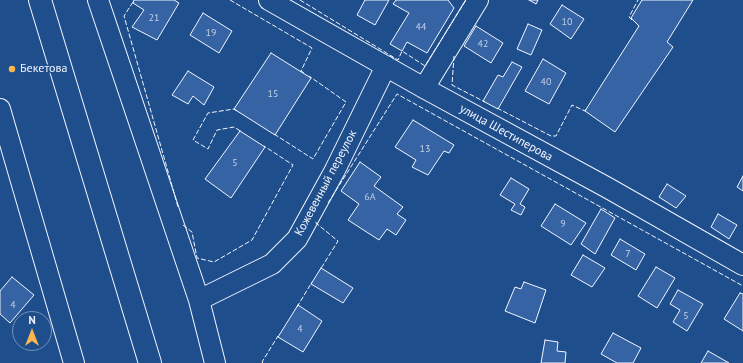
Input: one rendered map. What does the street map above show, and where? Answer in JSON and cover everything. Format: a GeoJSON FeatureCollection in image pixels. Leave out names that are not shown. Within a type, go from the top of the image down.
{"type":"FeatureCollection","features":[{"type":"Feature","properties":{"kind":"street"},"geometry":{"type":"LineString","coordinates":[[40,0],[150,363]]}},
{"type":"Feature","properties":{"kind":"street"},"geometry":{"type":"LineString","coordinates":[[98,0],[199,300],[215,363]]}},
{"type":"Feature","properties":{"kind":"street","name":"улица Шестиперова"},"geometry":{"type":"LineString","coordinates":[[269,0],[424,88],[608,188],[743,265]]}},
{"type":"Feature","properties":{"kind":"street"},"geometry":{"type":"LineString","coordinates":[[424,88],[478,0]]}},
{"type":"Feature","properties":{"kind":"street","name":"Кожевенный переулок"},"geometry":{"type":"LineString","coordinates":[[199,300],[272,264],[297,239],[336,170],[386,66]]}},
{"type":"Feature","properties":{"kind":"street"},"geometry":{"type":"LineString","coordinates":[[0,109],[74,363]]}},
{"type":"Feature","properties":{"kind":"building"},"geometry":{"type":"Polygon","coordinates":[[[134,0],[174,0],[179,3],[157,40],[132,27],[144,10],[133,3],[134,0]]]}},
{"type":"Feature","properties":{"kind":"building"},"geometry":{"type":"Polygon","coordinates":[[[365,0],[389,0],[375,25],[357,15],[365,0]]]}},
{"type":"Feature","properties":{"kind":"building"},"geometry":{"type":"Polygon","coordinates":[[[396,0],[448,0],[454,8],[427,53],[407,42],[402,51],[390,44],[409,13],[393,4],[396,0]]]}},
{"type":"Feature","properties":{"kind":"building"},"geometry":{"type":"Polygon","coordinates":[[[529,0],[538,0],[536,4],[529,0]]]}},
{"type":"Feature","properties":{"kind":"building"},"geometry":{"type":"Polygon","coordinates":[[[642,0],[693,0],[667,42],[673,47],[615,132],[585,111],[639,26],[631,18],[642,0]]]}},
{"type":"Feature","properties":{"kind":"building"},"geometry":{"type":"Polygon","coordinates":[[[562,5],[584,19],[571,39],[550,24],[562,5]]]}},
{"type":"Feature","properties":{"kind":"building"},"geometry":{"type":"Polygon","coordinates":[[[203,13],[232,31],[219,53],[190,35],[203,13]]]}},
{"type":"Feature","properties":{"kind":"building"},"geometry":{"type":"Polygon","coordinates":[[[528,24],[542,30],[531,55],[517,49],[528,24]]]}},
{"type":"Feature","properties":{"kind":"building"},"geometry":{"type":"Polygon","coordinates":[[[476,26],[503,43],[491,63],[464,46],[476,26]]]}},
{"type":"Feature","properties":{"kind":"building"},"geometry":{"type":"Polygon","coordinates":[[[271,53],[311,78],[275,135],[234,109],[271,53]]]}},
{"type":"Feature","properties":{"kind":"building"},"geometry":{"type":"Polygon","coordinates":[[[543,59],[566,73],[549,104],[525,91],[543,59]]]}},
{"type":"Feature","properties":{"kind":"building"},"geometry":{"type":"Polygon","coordinates":[[[512,62],[522,67],[498,109],[483,101],[498,75],[503,77],[512,62]]]}},
{"type":"Feature","properties":{"kind":"building"},"geometry":{"type":"Polygon","coordinates":[[[188,71],[214,87],[204,105],[193,96],[188,104],[172,95],[188,71]]]}},
{"type":"Feature","properties":{"kind":"building"},"geometry":{"type":"Polygon","coordinates":[[[413,120],[454,145],[449,153],[444,151],[428,175],[412,167],[416,160],[395,147],[413,120]]]}},
{"type":"Feature","properties":{"kind":"building"},"geometry":{"type":"Polygon","coordinates":[[[240,131],[265,147],[231,198],[205,179],[240,131]]]}},
{"type":"Feature","properties":{"kind":"building"},"geometry":{"type":"Polygon","coordinates":[[[360,162],[381,177],[374,186],[403,207],[397,214],[406,220],[396,235],[387,229],[379,240],[348,220],[359,204],[341,191],[360,162]]]}},
{"type":"Feature","properties":{"kind":"building"},"geometry":{"type":"Polygon","coordinates":[[[743,176],[743,191],[737,187],[743,176]]]}},
{"type":"Feature","properties":{"kind":"building"},"geometry":{"type":"Polygon","coordinates":[[[511,178],[529,189],[520,204],[525,207],[521,215],[511,210],[515,204],[500,195],[511,178]]]}},
{"type":"Feature","properties":{"kind":"building"},"geometry":{"type":"Polygon","coordinates":[[[667,184],[686,196],[676,208],[659,197],[667,184]]]}},
{"type":"Feature","properties":{"kind":"building"},"geometry":{"type":"Polygon","coordinates":[[[555,204],[586,223],[571,245],[541,226],[555,204]]]}},
{"type":"Feature","properties":{"kind":"building"},"geometry":{"type":"Polygon","coordinates":[[[601,209],[615,218],[595,254],[581,244],[601,209]]]}},
{"type":"Feature","properties":{"kind":"building"},"geometry":{"type":"Polygon","coordinates":[[[718,214],[737,225],[729,239],[711,227],[718,214]]]}},
{"type":"Feature","properties":{"kind":"building"},"geometry":{"type":"Polygon","coordinates":[[[620,239],[645,254],[636,270],[611,255],[620,239]]]}},
{"type":"Feature","properties":{"kind":"building"},"geometry":{"type":"Polygon","coordinates":[[[583,255],[605,268],[592,287],[571,275],[583,255]]]}},
{"type":"Feature","properties":{"kind":"building"},"geometry":{"type":"Polygon","coordinates":[[[656,267],[675,278],[657,308],[638,296],[656,267]]]}},
{"type":"Feature","properties":{"kind":"building"},"geometry":{"type":"Polygon","coordinates":[[[321,268],[353,288],[343,303],[311,284],[321,268]]]}},
{"type":"Feature","properties":{"kind":"building"},"geometry":{"type":"Polygon","coordinates":[[[12,277],[34,295],[20,311],[12,311],[12,321],[10,323],[0,314],[0,291],[12,277]]]}},
{"type":"Feature","properties":{"kind":"building"},"geometry":{"type":"Polygon","coordinates":[[[524,282],[546,290],[535,323],[505,311],[515,287],[521,289],[524,282]]]}},
{"type":"Feature","properties":{"kind":"building"},"geometry":{"type":"Polygon","coordinates":[[[678,290],[703,304],[687,331],[673,322],[680,310],[670,304],[678,290]]]}},
{"type":"Feature","properties":{"kind":"building"},"geometry":{"type":"Polygon","coordinates":[[[740,293],[743,294],[743,331],[724,319],[740,293]]]}},
{"type":"Feature","properties":{"kind":"building"},"geometry":{"type":"Polygon","coordinates":[[[298,305],[322,321],[303,352],[278,337],[298,305]]]}},
{"type":"Feature","properties":{"kind":"building"},"geometry":{"type":"Polygon","coordinates":[[[613,333],[641,348],[633,363],[617,363],[601,354],[613,333]]]}},
{"type":"Feature","properties":{"kind":"building"},"geometry":{"type":"Polygon","coordinates":[[[545,340],[558,342],[557,351],[566,352],[565,363],[541,363],[545,340]]]}},
{"type":"Feature","properties":{"kind":"building"},"geometry":{"type":"Polygon","coordinates":[[[708,351],[729,363],[701,363],[708,351]]]}},
{"type":"Feature","properties":{"kind":"fence"},"geometry":{"type":"LineString","coordinates":[[230,0],[312,48],[301,71],[304,73]]}},
{"type":"Feature","properties":{"kind":"fence"},"geometry":{"type":"LineString","coordinates":[[300,0],[398,60],[402,51],[425,66],[466,0]]}},
{"type":"Feature","properties":{"kind":"fence"},"geometry":{"type":"LineString","coordinates":[[632,20],[629,17],[638,0]]}},
{"type":"Feature","properties":{"kind":"fence"},"geometry":{"type":"LineString","coordinates":[[133,2],[124,16],[178,207]]}},
{"type":"Feature","properties":{"kind":"fence"},"geometry":{"type":"LineString","coordinates":[[454,56],[452,85],[485,102]]}},
{"type":"Feature","properties":{"kind":"fence"},"geometry":{"type":"LineString","coordinates":[[274,134],[313,159],[346,102],[309,76]]}},
{"type":"Feature","properties":{"kind":"fence"},"geometry":{"type":"LineString","coordinates":[[328,203],[397,94],[743,286]]}},
{"type":"Feature","properties":{"kind":"fence"},"geometry":{"type":"LineString","coordinates":[[497,108],[551,136],[556,136],[572,105],[585,111],[586,109]]}},
{"type":"Feature","properties":{"kind":"fence"},"geometry":{"type":"LineString","coordinates":[[237,111],[234,109],[208,113],[193,140],[208,149],[217,130],[234,127],[242,132]]}},
{"type":"Feature","properties":{"kind":"fence"},"geometry":{"type":"LineString","coordinates":[[183,225],[192,232],[197,258],[214,262],[252,240],[293,165],[264,146]]}},
{"type":"Feature","properties":{"kind":"fence"},"geometry":{"type":"LineString","coordinates":[[316,222],[338,241],[320,270]]}},
{"type":"Feature","properties":{"kind":"fence"},"geometry":{"type":"LineString","coordinates":[[297,307],[312,282]]}},
{"type":"Feature","properties":{"kind":"fence"},"geometry":{"type":"LineString","coordinates":[[263,363],[262,362],[278,336]]}},
{"type":"Feature","properties":{"kind":"place","name":"Бекетова"},"geometry":{"type":"Point","coordinates":[12,69]}}]}
